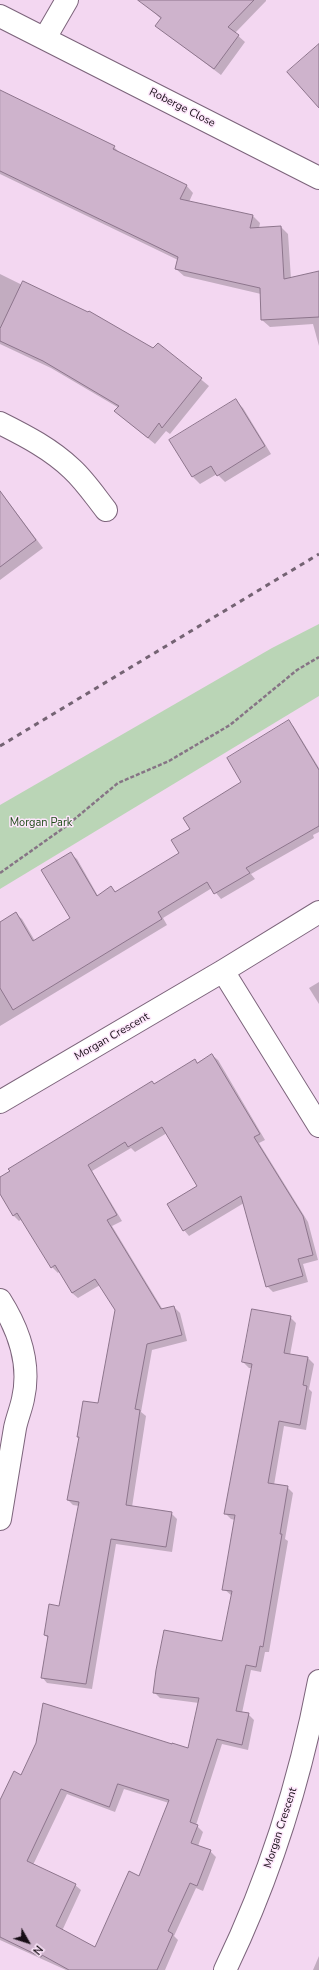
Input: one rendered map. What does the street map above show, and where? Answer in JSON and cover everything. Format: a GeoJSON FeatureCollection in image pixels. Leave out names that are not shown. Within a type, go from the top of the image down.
{"type":"FeatureCollection","features":[{"type":"Feature","properties":{"kind":"street"},"geometry":{"type":"LineString","coordinates":[[45,38],[67,0]]}},
{"type":"Feature","properties":{"kind":"street","name":"Roberge Close"},"geometry":{"type":"LineString","coordinates":[[0,16],[319,178]]}},
{"type":"Feature","properties":{"kind":"street"},"geometry":{"type":"LineString","coordinates":[[0,423],[44,447],[64,462],[77,474],[106,510]]}},
{"type":"Feature","properties":{"kind":"street","name":"Morgan Crescent"},"geometry":{"type":"LineString","coordinates":[[0,1102],[223,971],[319,912]]}},
{"type":"Feature","properties":{"kind":"street"},"geometry":{"type":"LineString","coordinates":[[223,971],[319,1126]]}},
{"type":"Feature","properties":{"kind":"street"},"geometry":{"type":"LineString","coordinates":[[0,1300],[15,1326],[20,1340],[24,1355],[25,1376],[23,1398],[17,1418],[0,1519]]}},
{"type":"Feature","properties":{"kind":"street","name":"Morgan Crescent"},"geometry":{"type":"LineString","coordinates":[[225,1970],[240,1940],[264,1879],[285,1817],[301,1763],[319,1681]]}},
{"type":"Feature","properties":{"kind":"path"},"geometry":{"type":"LineString","coordinates":[[0,873],[65,827],[118,783],[169,761],[230,725],[297,670],[319,657]]}},
{"type":"Feature","properties":{"kind":"green space","name":"Morgan Park"},"geometry":{"type":"Polygon","coordinates":[[[319,624],[319,696],[0,889],[0,805],[272,648],[319,624]]]}},
{"type":"Feature","properties":{"kind":"building"},"geometry":{"type":"Polygon","coordinates":[[[138,0],[254,0],[228,27],[239,35],[214,69],[155,26],[161,18],[138,0]]]}},
{"type":"Feature","properties":{"kind":"building"},"geometry":{"type":"Polygon","coordinates":[[[319,44],[319,108],[287,72],[319,44]]]}},
{"type":"Feature","properties":{"kind":"building"},"geometry":{"type":"Polygon","coordinates":[[[0,90],[115,146],[113,149],[187,185],[180,199],[253,215],[250,228],[281,226],[284,279],[319,271],[319,317],[261,320],[260,288],[175,269],[178,257],[0,171],[0,90]]]}},
{"type":"Feature","properties":{"kind":"building"},"geometry":{"type":"Polygon","coordinates":[[[23,281],[88,312],[89,311],[153,348],[158,343],[202,378],[162,428],[159,423],[148,438],[114,411],[119,406],[43,361],[0,341],[0,329],[23,281]]]}},
{"type":"Feature","properties":{"kind":"building"},"geometry":{"type":"Polygon","coordinates":[[[236,399],[265,446],[217,476],[211,466],[192,477],[169,440],[236,399]]]}},
{"type":"Feature","properties":{"kind":"building"},"geometry":{"type":"Polygon","coordinates":[[[0,491],[36,540],[0,567],[0,491]]]}},
{"type":"Feature","properties":{"kind":"building"},"geometry":{"type":"Polygon","coordinates":[[[289,720],[319,770],[319,826],[246,868],[250,873],[214,894],[207,882],[158,912],[162,919],[13,1010],[0,988],[0,922],[16,912],[33,941],[70,918],[41,870],[71,852],[97,896],[111,886],[115,892],[179,853],[171,840],[190,829],[183,818],[241,782],[227,758],[289,720]]]}},
{"type":"Feature","properties":{"kind":"building"},"geometry":{"type":"Polygon","coordinates":[[[212,1054],[260,1134],[254,1137],[303,1216],[313,1255],[298,1259],[303,1276],[266,1287],[241,1196],[183,1231],[167,1204],[197,1186],[162,1127],[128,1147],[125,1142],[88,1165],[117,1215],[107,1220],[161,1309],[174,1306],[182,1335],[147,1344],[135,1409],[140,1410],[126,1505],[172,1512],[166,1547],[111,1539],[86,1684],[41,1678],[48,1636],[44,1635],[49,1604],[59,1606],[79,1502],[67,1500],[79,1437],[77,1437],[83,1401],[98,1403],[115,1310],[95,1279],[72,1293],[55,1265],[51,1268],[17,1213],[13,1216],[0,1194],[0,1177],[10,1171],[8,1169],[152,1081],[154,1084],[195,1059],[197,1063],[212,1054]]]}},
{"type":"Feature","properties":{"kind":"building"},"geometry":{"type":"Polygon","coordinates":[[[252,1309],[291,1316],[284,1353],[308,1357],[303,1385],[307,1386],[300,1425],[279,1421],[268,1483],[288,1486],[280,1534],[282,1534],[263,1647],[260,1646],[256,1667],[246,1665],[236,1711],[249,1713],[242,1745],[217,1739],[190,1822],[198,1825],[191,1843],[211,1850],[197,1886],[190,1883],[168,1931],[173,1934],[157,1970],[69,1970],[42,1955],[41,1957],[0,1937],[0,1800],[14,1771],[21,1775],[36,1743],[43,1703],[188,1748],[199,1698],[153,1693],[156,1670],[164,1630],[222,1641],[232,1591],[222,1590],[235,1515],[224,1514],[252,1364],[242,1362],[252,1309]],[[118,1784],[109,1807],[61,1789],[27,1861],[76,1884],[56,1926],[95,1947],[129,1871],[139,1876],[169,1800],[118,1784]]]}},
{"type":"Feature","properties":{"kind":"railway"},"geometry":{"type":"LineString","coordinates":[[0,746],[319,554]]}}]}
